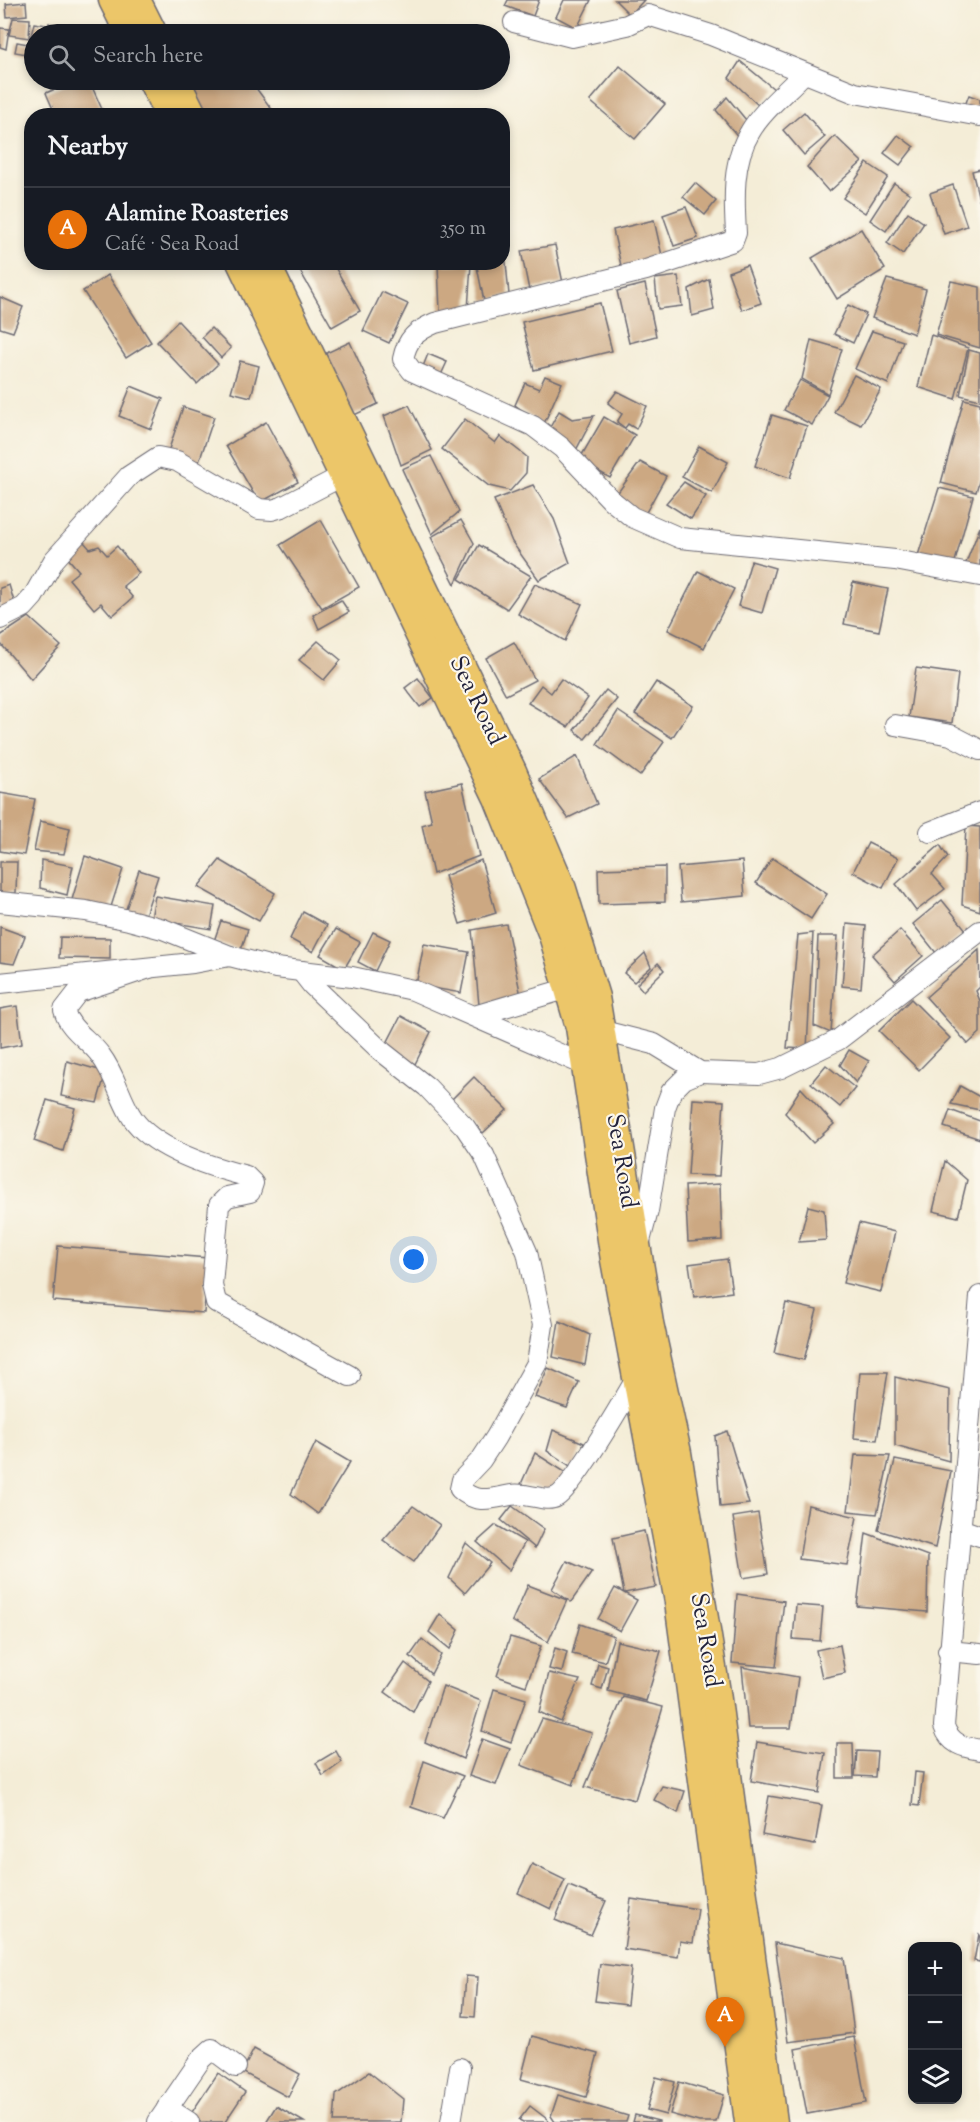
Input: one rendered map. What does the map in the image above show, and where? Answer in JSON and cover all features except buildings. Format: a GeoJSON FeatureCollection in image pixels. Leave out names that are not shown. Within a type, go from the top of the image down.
{"type":"FeatureCollection","features":[{"type":"Feature","properties":{"kind":"highway"},"geometry":{"type":"LineString","coordinates":[[113,0],[125,24]]}},
{"type":"Feature","properties":{"kind":"highway"},"geometry":{"type":"LineString","coordinates":[[136,0],[148,24]]}},
{"type":"Feature","properties":{"kind":"highway"},"geometry":{"type":"LineString","coordinates":[[157,90],[166,108]]}},
{"type":"Feature","properties":{"kind":"highway"},"geometry":{"type":"LineString","coordinates":[[180,90],[189,108]]}},
{"type":"Feature","properties":{"kind":"highway","name":"Sea Road"},"geometry":{"type":"LineString","coordinates":[[245,270],[498,798],[553,935],[569,988],[587,1065],[615,1260],[636,1379],[680,1544],[708,1732],[773,2122]]}},
{"type":"Feature","properties":{"kind":"highway","name":"Sea Road"},"geometry":{"type":"LineString","coordinates":[[269,270],[441,622],[539,832],[580,940],[603,1030],[649,1323],[677,1453],[680,1544]]}},
{"type":"Feature","properties":{"kind":"highway","name":"Sea Road"},"geometry":{"type":"LineString","coordinates":[[708,1732],[749,2122]]}},
{"type":"Feature","properties":{"kind":"street"},"geometry":{"type":"LineString","coordinates":[[514,22],[572,37],[627,25],[648,15],[711,35],[855,93],[980,116]]}},
{"type":"Feature","properties":{"kind":"street"},"geometry":{"type":"LineString","coordinates":[[804,73],[751,130],[744,144],[737,170],[736,233],[733,241],[646,270],[435,323],[417,330],[405,347],[403,359],[412,371],[533,426],[562,448],[611,500],[632,517],[680,538],[895,560],[980,576]]}},
{"type":"Feature","properties":{"kind":"street"},"geometry":{"type":"LineString","coordinates":[[0,618],[24,607],[33,597],[54,560],[129,476],[158,457],[177,460],[259,509],[272,510],[282,507],[344,475]]}},
{"type":"Feature","properties":{"kind":"street"},"geometry":{"type":"LineString","coordinates":[[895,725],[951,735],[980,750]]}},
{"type":"Feature","properties":{"kind":"street"},"geometry":{"type":"LineString","coordinates":[[930,832],[980,812]]}},
{"type":"Feature","properties":{"kind":"street"},"geometry":{"type":"LineString","coordinates":[[0,902],[86,911],[129,920],[163,929],[230,956],[276,968],[352,977],[413,990],[587,1065]]}},
{"type":"Feature","properties":{"kind":"street"},"geometry":{"type":"LineString","coordinates":[[637,1248],[646,1225],[665,1108],[671,1092],[684,1079],[700,1072],[759,1074],[814,1053],[838,1040],[980,931]]}},
{"type":"Feature","properties":{"kind":"street"},"geometry":{"type":"LineString","coordinates":[[0,983],[149,968],[230,956]]}},
{"type":"Feature","properties":{"kind":"street"},"geometry":{"type":"LineString","coordinates":[[149,968],[78,992],[64,1010],[66,1016],[72,1026],[94,1046],[107,1063],[131,1116],[143,1131],[184,1156],[246,1176],[253,1183],[250,1192],[227,1197],[219,1205],[212,1285],[216,1302],[350,1376]]}},
{"type":"Feature","properties":{"kind":"street"},"geometry":{"type":"LineString","coordinates":[[301,971],[312,985],[380,1050],[427,1087],[465,1127],[484,1155],[526,1252],[543,1325],[537,1363],[502,1428],[481,1460],[462,1480],[460,1489],[469,1497],[484,1501],[519,1494],[530,1494],[543,1499],[555,1498],[563,1492],[585,1461],[636,1379]]}},
{"type":"Feature","properties":{"kind":"street"},"geometry":{"type":"LineString","coordinates":[[474,1016],[569,988]]}},
{"type":"Feature","properties":{"kind":"street"},"geometry":{"type":"LineString","coordinates":[[603,1030],[654,1044],[700,1072]]}},
{"type":"Feature","properties":{"kind":"street"},"geometry":{"type":"LineString","coordinates":[[980,1296],[948,1651],[944,1726],[947,1735],[954,1742],[980,1750]]}},
{"type":"Feature","properties":{"kind":"street"},"geometry":{"type":"LineString","coordinates":[[960,1529],[980,1536]]}},
{"type":"Feature","properties":{"kind":"street"},"geometry":{"type":"LineString","coordinates":[[948,1651],[980,1654]]}},
{"type":"Feature","properties":{"kind":"street"},"geometry":{"type":"LineString","coordinates":[[189,2122],[163,2115],[201,2059],[212,2049],[237,2067]]}},
{"type":"Feature","properties":{"kind":"street"},"geometry":{"type":"LineString","coordinates":[[451,2122],[460,2068]]}},
{"type":"Feature","properties":{"kind":"place","name":"Alamine Roasteries"},"geometry":{"type":"Point","coordinates":[725,2047]}}]}
